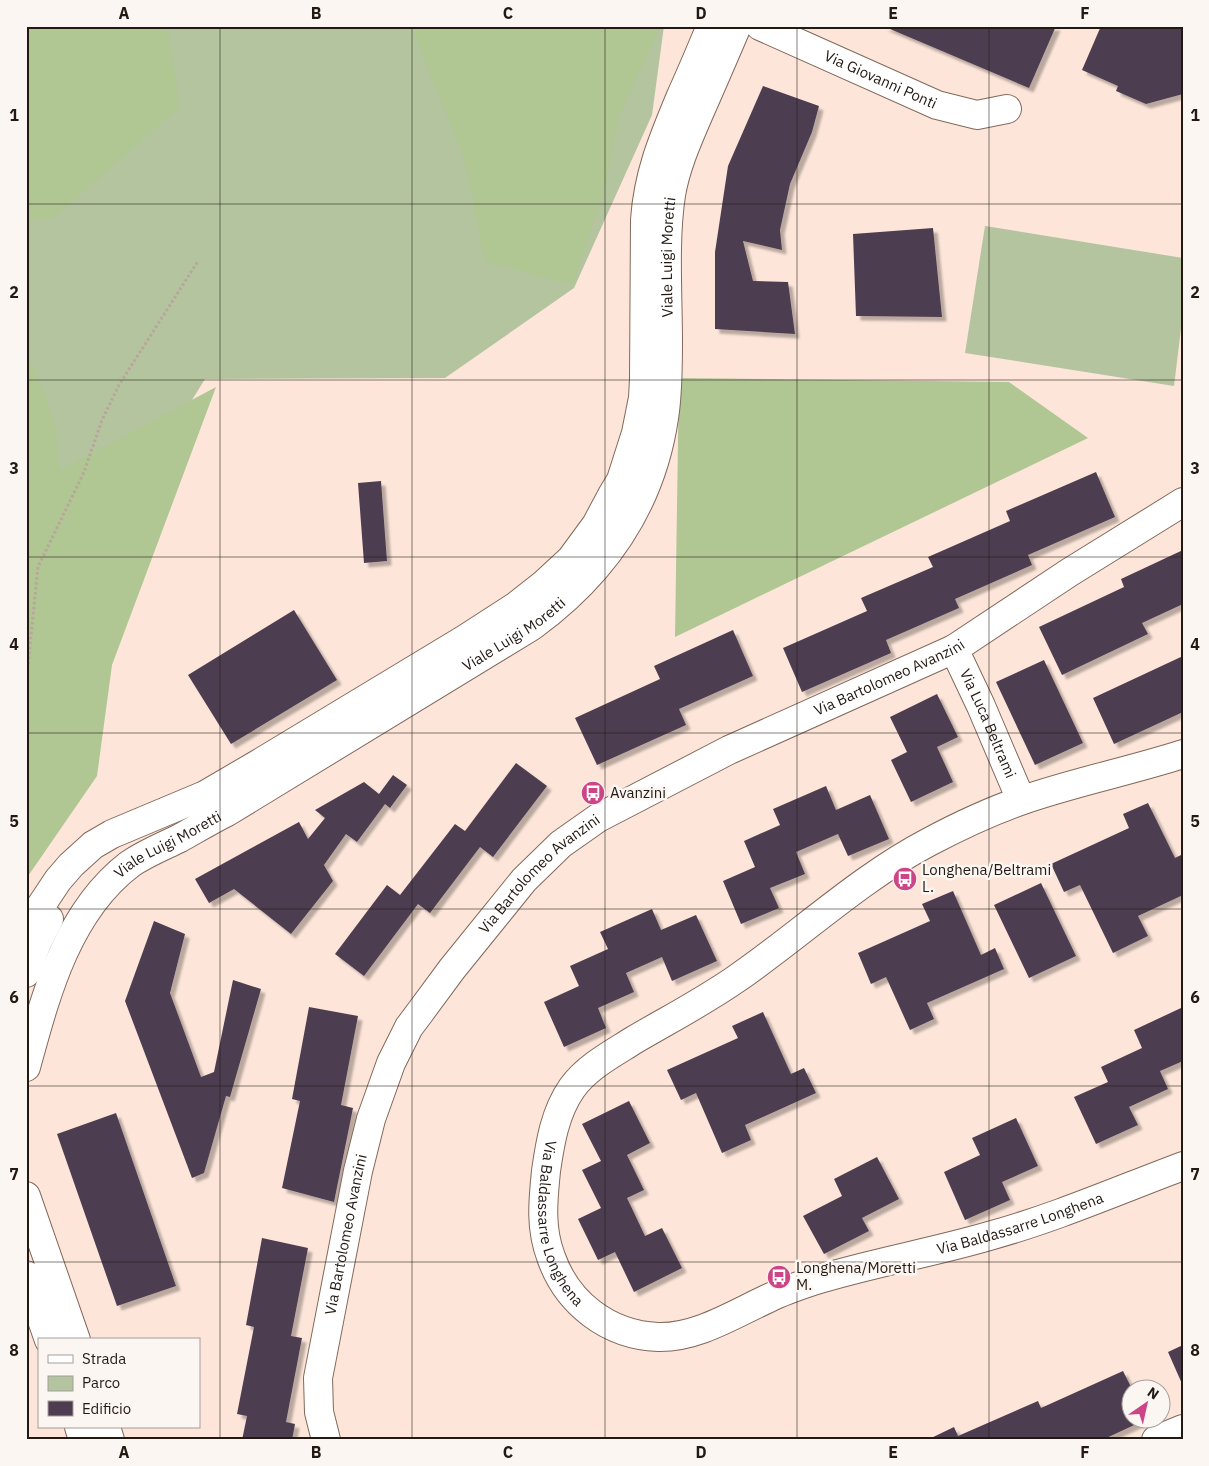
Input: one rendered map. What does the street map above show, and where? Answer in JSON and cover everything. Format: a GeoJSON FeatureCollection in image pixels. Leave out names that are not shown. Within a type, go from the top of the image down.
{"type":"FeatureCollection","features":[{"type":"Feature","properties":{"kind":"street","name":"Viale Luigi Moretti"},"geometry":{"type":"LineString","coordinates":[[26,934],[40,907],[58,880],[79,856],[100,840],[124,828],[205,795],[465,639],[516,606],[544,584],[564,566],[587,538],[620,480],[636,433],[643,398],[644,379],[644,256],[646,202],[649,185],[662,141],[711,26]]}},
{"type":"Feature","properties":{"kind":"street","name":"Viale Luigi Moretti"},"geometry":{"type":"LineString","coordinates":[[26,1067],[31,1025],[70,939],[89,908],[117,876],[144,855],[227,812],[532,626],[558,607],[577,589],[610,551],[646,487],[664,424],[668,375],[668,221],[674,180],[683,149],[737,26]]}},
{"type":"Feature","properties":{"kind":"street","name":"Via Giovanni Ponti"},"geometry":{"type":"LineString","coordinates":[[760,26],[937,105],[977,115],[1007,109]]}},
{"type":"Feature","properties":{"kind":"street","name":"Via Bartolomeo Avanzini"},"geometry":{"type":"LineString","coordinates":[[326,1440],[319,1412],[318,1378],[356,1180],[371,1119],[392,1063],[409,1027],[452,969],[524,880],[561,844],[598,818],[729,750],[954,649],[1070,572],[1183,502]]}},
{"type":"Feature","properties":{"kind":"street","name":"Via Luca Beltrami"},"geometry":{"type":"LineString","coordinates":[[954,649],[982,706],[1021,800]]}},
{"type":"Feature","properties":{"kind":"street","name":"Via Baldassarre Longhena"},"geometry":{"type":"LineString","coordinates":[[1183,754],[1021,800],[952,830],[916,849],[817,918],[735,980],[705,1000],[610,1055],[578,1080],[560,1110],[547,1166],[542,1221],[548,1249],[555,1269],[572,1296],[596,1318],[612,1327],[655,1337],[683,1334],[697,1330],[774,1296],[809,1283],[864,1267],[1005,1232],[1183,1166]]}},
{"type":"Feature","properties":{"kind":"street"},"geometry":{"type":"LineString","coordinates":[[26,973],[48,919],[69,886],[92,856],[100,840]]}},
{"type":"Feature","properties":{"kind":"street"},"geometry":{"type":"LineString","coordinates":[[26,1196],[75,1338]]}},
{"type":"Feature","properties":{"kind":"street"},"geometry":{"type":"LineString","coordinates":[[26,1275],[48,1338]]}},
{"type":"Feature","properties":{"kind":"street"},"geometry":{"type":"LineString","coordinates":[[78,1428],[83,1440]]}},
{"type":"Feature","properties":{"kind":"street"},"geometry":{"type":"LineString","coordinates":[[106,1428],[110,1440]]}},
{"type":"Feature","properties":{"kind":"street"},"geometry":{"type":"LineString","coordinates":[[1156,1440],[1183,1429]]}},
{"type":"Feature","properties":{"kind":"path"},"geometry":{"type":"LineString","coordinates":[[26,684],[38,567],[84,472],[102,420],[118,385],[198,261]]}},
{"type":"Feature","properties":{"kind":"green space"},"geometry":{"type":"Polygon","coordinates":[[[26,26],[664,26],[652,115],[574,288],[445,378],[205,379],[103,544],[26,825],[26,26]]]}},
{"type":"Feature","properties":{"kind":"green space"},"geometry":{"type":"Polygon","coordinates":[[[26,26],[167,26],[180,106],[54,218],[26,220],[26,26]]]}},
{"type":"Feature","properties":{"kind":"green space"},"geometry":{"type":"Polygon","coordinates":[[[418,26],[660,26],[618,118],[606,184],[573,285],[485,261],[464,157],[414,34],[418,26]]]}},
{"type":"Feature","properties":{"kind":"green space"},"geometry":{"type":"Polygon","coordinates":[[[985,226],[1183,258],[1183,312],[1174,386],[965,353],[985,226]]]}},
{"type":"Feature","properties":{"kind":"green space"},"geometry":{"type":"Polygon","coordinates":[[[26,352],[37,374],[55,426],[59,471],[216,387],[112,665],[97,776],[26,879],[26,352]]]}},
{"type":"Feature","properties":{"kind":"green space"},"geometry":{"type":"Polygon","coordinates":[[[679,378],[1009,382],[1088,438],[675,637],[679,378]]]}},
{"type":"Feature","properties":{"kind":"building"},"geometry":{"type":"Polygon","coordinates":[[[883,26],[1056,26],[1029,88],[883,26]]]}},
{"type":"Feature","properties":{"kind":"building"},"geometry":{"type":"Polygon","coordinates":[[[1101,26],[1183,26],[1183,94],[1146,104],[1116,91],[1118,86],[1082,70],[1101,26]]]}},
{"type":"Feature","properties":{"kind":"building"},"geometry":{"type":"Polygon","coordinates":[[[763,86],[819,106],[812,132],[790,184],[780,230],[782,250],[743,241],[753,281],[788,282],[795,334],[715,329],[715,252],[728,166],[763,86]]]}},
{"type":"Feature","properties":{"kind":"building"},"geometry":{"type":"Polygon","coordinates":[[[933,228],[942,317],[856,316],[853,234],[933,228]]]}},
{"type":"Feature","properties":{"kind":"building"},"geometry":{"type":"Polygon","coordinates":[[[1096,472],[1115,517],[1028,555],[1032,565],[955,599],[959,608],[886,640],[891,653],[802,692],[783,648],[867,611],[861,598],[933,567],[928,557],[1010,521],[1006,511],[1096,472]]]}},
{"type":"Feature","properties":{"kind":"building"},"geometry":{"type":"Polygon","coordinates":[[[381,481],[387,561],[364,563],[358,483],[381,481]]]}},
{"type":"Feature","properties":{"kind":"building"},"geometry":{"type":"Polygon","coordinates":[[[1183,550],[1183,604],[1142,623],[1148,634],[1062,675],[1039,627],[1124,587],[1121,579],[1183,550]]]}},
{"type":"Feature","properties":{"kind":"building"},"geometry":{"type":"Polygon","coordinates":[[[294,610],[337,680],[231,744],[188,675],[294,610]]]}},
{"type":"Feature","properties":{"kind":"building"},"geometry":{"type":"Polygon","coordinates":[[[733,630],[753,676],[679,709],[686,725],[597,765],[575,718],[660,679],[654,666],[733,630]]]}},
{"type":"Feature","properties":{"kind":"building"},"geometry":{"type":"Polygon","coordinates":[[[1183,656],[1183,712],[1114,744],[1093,698],[1183,656]]]}},
{"type":"Feature","properties":{"kind":"building"},"geometry":{"type":"Polygon","coordinates":[[[1044,660],[1083,743],[1035,765],[996,682],[1044,660]]]}},
{"type":"Feature","properties":{"kind":"building"},"geometry":{"type":"Polygon","coordinates":[[[937,694],[958,737],[937,747],[953,782],[911,802],[891,760],[907,752],[890,717],[937,694]]]}},
{"type":"Feature","properties":{"kind":"building"},"geometry":{"type":"Polygon","coordinates":[[[516,763],[547,786],[493,857],[480,847],[430,913],[418,904],[364,976],[335,954],[387,885],[400,895],[455,824],[465,831],[516,763]]]}},
{"type":"Feature","properties":{"kind":"building"},"geometry":{"type":"Polygon","coordinates":[[[393,775],[407,785],[390,808],[385,804],[357,842],[346,834],[324,865],[333,881],[291,934],[234,889],[209,903],[195,879],[299,822],[308,839],[325,818],[315,810],[364,782],[379,794],[393,775]]]}},
{"type":"Feature","properties":{"kind":"building"},"geometry":{"type":"Polygon","coordinates":[[[826,786],[836,810],[870,795],[889,839],[848,856],[838,834],[796,852],[805,874],[770,888],[779,908],[741,924],[723,881],[755,867],[744,841],[780,825],[773,809],[826,786]]]}},
{"type":"Feature","properties":{"kind":"building"},"geometry":{"type":"Polygon","coordinates":[[[1148,803],[1175,858],[1183,854],[1183,895],[1138,916],[1148,936],[1113,953],[1080,885],[1064,892],[1051,864],[1129,828],[1123,814],[1148,803]]]}},
{"type":"Feature","properties":{"kind":"building"},"geometry":{"type":"Polygon","coordinates":[[[1041,883],[1076,956],[1029,978],[994,905],[1041,883]]]}},
{"type":"Feature","properties":{"kind":"building"},"geometry":{"type":"Polygon","coordinates":[[[953,891],[981,955],[995,948],[1004,969],[927,1003],[934,1019],[910,1030],[886,977],[871,984],[858,953],[930,921],[922,904],[953,891]]]}},
{"type":"Feature","properties":{"kind":"building"},"geometry":{"type":"Polygon","coordinates":[[[652,909],[661,930],[696,915],[717,961],[672,981],[662,957],[626,973],[634,992],[598,1008],[606,1028],[564,1047],[544,1002],[579,986],[570,966],[608,949],[600,932],[652,909]]]}},
{"type":"Feature","properties":{"kind":"building"},"geometry":{"type":"Polygon","coordinates":[[[154,921],[185,934],[170,993],[201,1077],[214,1072],[233,980],[261,989],[230,1097],[226,1096],[204,1173],[192,1178],[125,1001],[154,921]]]}},
{"type":"Feature","properties":{"kind":"building"},"geometry":{"type":"Polygon","coordinates":[[[309,1007],[358,1016],[341,1105],[353,1108],[334,1202],[282,1188],[300,1101],[292,1099],[309,1007]]]}},
{"type":"Feature","properties":{"kind":"building"},"geometry":{"type":"Polygon","coordinates":[[[1181,1008],[1183,1012],[1183,1061],[1160,1071],[1168,1089],[1129,1107],[1138,1125],[1096,1144],[1074,1097],[1108,1082],[1101,1067],[1142,1048],[1134,1030],[1181,1008]]]}},
{"type":"Feature","properties":{"kind":"building"},"geometry":{"type":"Polygon","coordinates":[[[763,1012],[791,1074],[804,1068],[816,1093],[745,1125],[751,1140],[722,1153],[696,1093],[681,1100],[667,1070],[738,1038],[732,1026],[763,1012]]]}},
{"type":"Feature","properties":{"kind":"building"},"geometry":{"type":"Polygon","coordinates":[[[629,1101],[650,1143],[627,1155],[644,1190],[627,1198],[645,1236],[662,1228],[682,1268],[634,1292],[615,1252],[598,1260],[578,1219],[601,1208],[582,1170],[601,1161],[582,1124],[629,1101]]]}},
{"type":"Feature","properties":{"kind":"building"},"geometry":{"type":"Polygon","coordinates":[[[116,1113],[176,1286],[117,1306],[57,1134],[116,1113]]]}},
{"type":"Feature","properties":{"kind":"building"},"geometry":{"type":"Polygon","coordinates":[[[1016,1118],[1038,1166],[1002,1182],[1010,1200],[965,1220],[944,1172],[980,1155],[972,1138],[1016,1118]]]}},
{"type":"Feature","properties":{"kind":"building"},"geometry":{"type":"Polygon","coordinates":[[[877,1157],[899,1199],[862,1218],[869,1231],[824,1254],[803,1216],[842,1196],[834,1179],[877,1157]]]}},
{"type":"Feature","properties":{"kind":"building"},"geometry":{"type":"Polygon","coordinates":[[[262,1238],[308,1248],[291,1336],[302,1338],[286,1422],[295,1424],[292,1440],[242,1440],[247,1416],[237,1414],[254,1327],[246,1325],[262,1238]]]}},
{"type":"Feature","properties":{"kind":"building"},"geometry":{"type":"Polygon","coordinates":[[[1183,1345],[1183,1386],[1168,1352],[1183,1345]]]}},
{"type":"Feature","properties":{"kind":"building"},"geometry":{"type":"Polygon","coordinates":[[[1123,1371],[1126,1378],[1122,1378],[1122,1428],[1128,1428],[1102,1440],[927,1440],[954,1427],[958,1436],[1038,1401],[1041,1408],[1123,1371]]]}},
{"type":"Feature","properties":{"kind":"place","name":"Avanzini"},"geometry":{"type":"Point","coordinates":[593,793]}},
{"type":"Feature","properties":{"kind":"place","name":"Longhena/Beltrami L."},"geometry":{"type":"Point","coordinates":[905,879]}},
{"type":"Feature","properties":{"kind":"place","name":"Longhena/Moretti M."},"geometry":{"type":"Point","coordinates":[779,1277]}}]}
